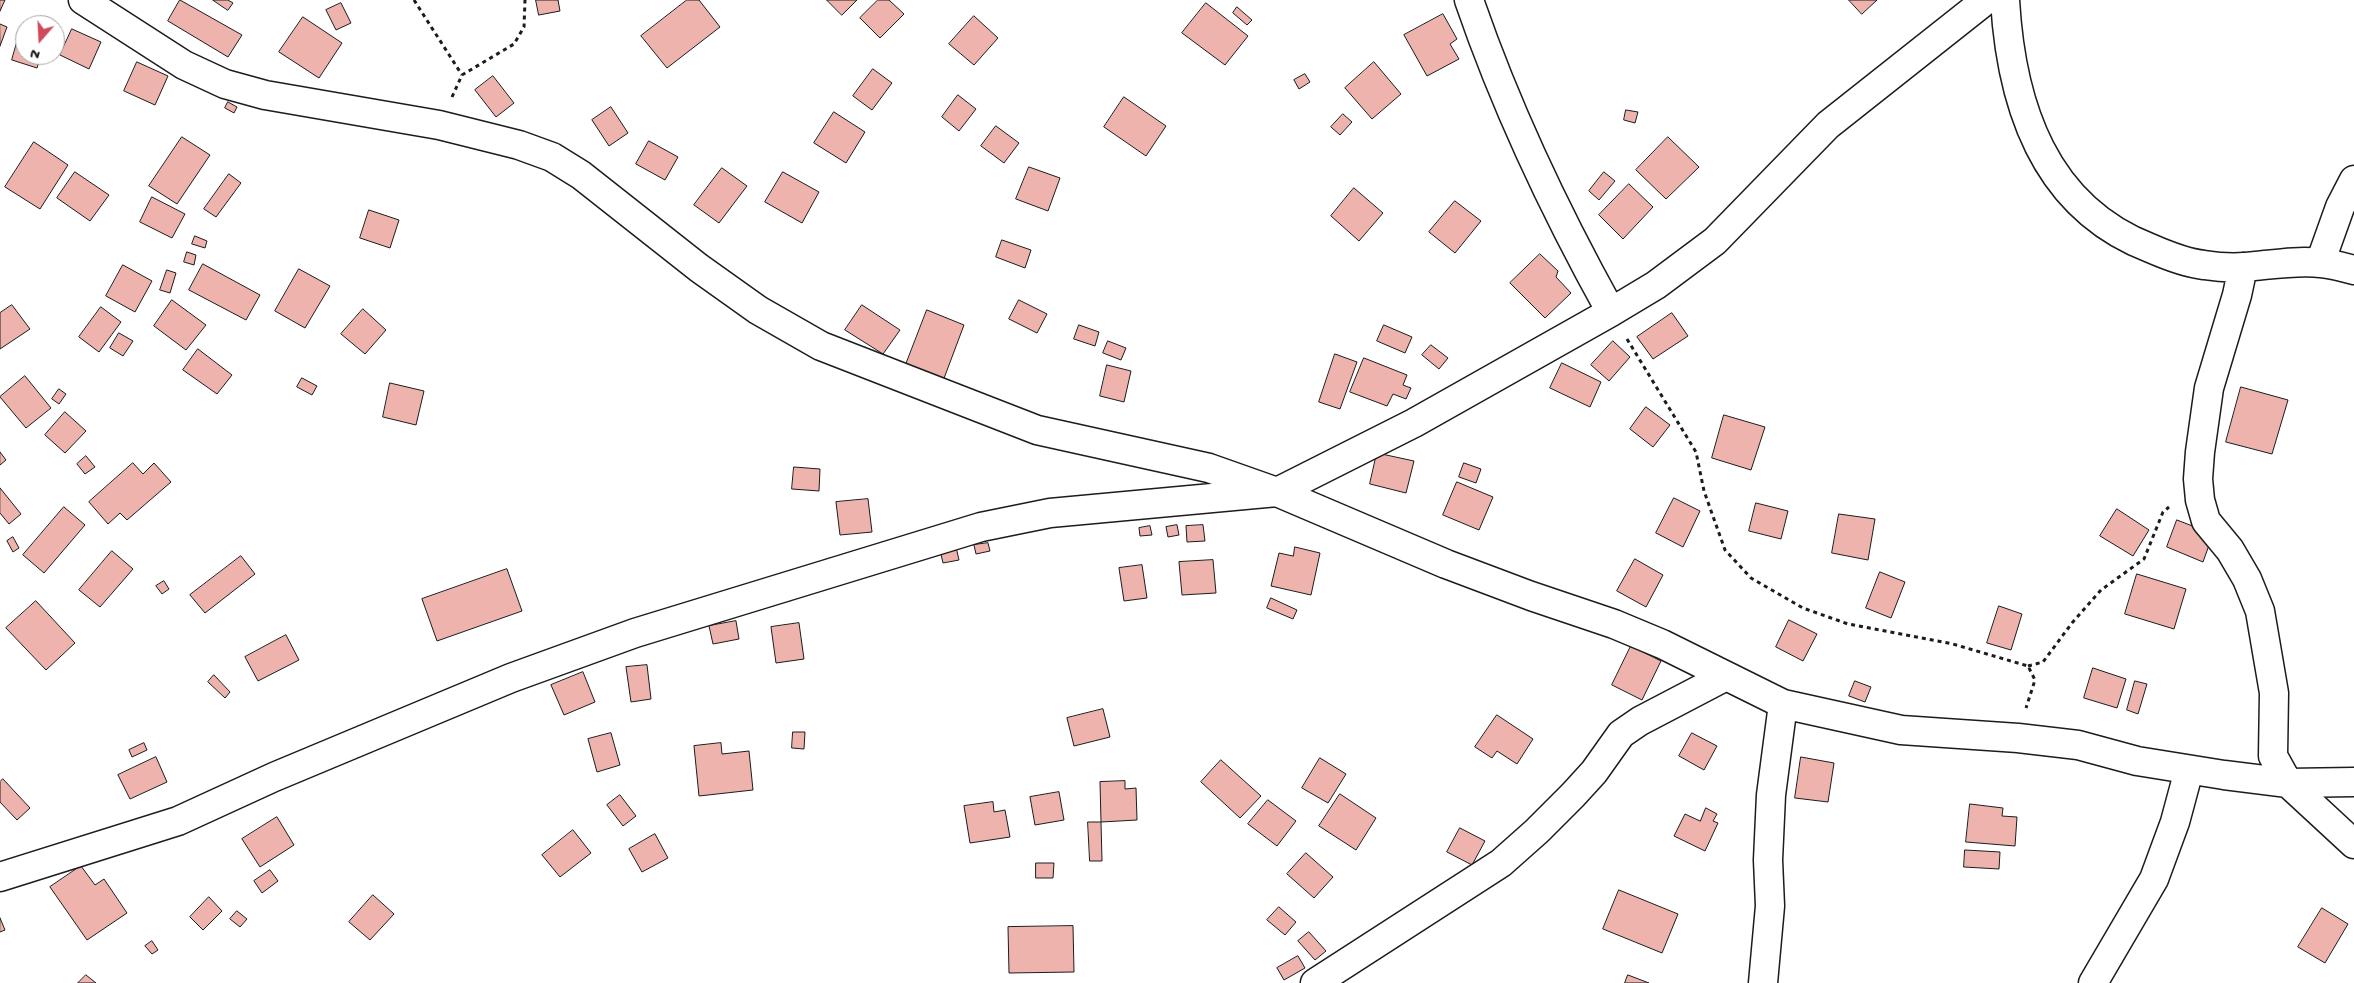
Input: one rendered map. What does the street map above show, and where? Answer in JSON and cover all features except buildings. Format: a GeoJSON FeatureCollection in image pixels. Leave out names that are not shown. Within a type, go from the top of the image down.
{"type":"FeatureCollection","features":[{"type":"Feature","properties":{"kind":"street"},"geometry":{"type":"LineString","coordinates":[[83,0],[184,65],[225,84],[265,95],[439,125],[519,144],[552,156],[581,175],[698,268],[751,305],[821,346],[1037,430],[1209,468],[1277,492],[1446,564],[1530,596],[1622,627],[1662,644],[1783,704],[1901,730],[2018,738],[2078,745],[2137,761],[2189,770],[2288,783],[2354,782]]}},
{"type":"Feature","properties":{"kind":"street"},"geometry":{"type":"LineString","coordinates":[[1469,0],[1497,76],[1538,170],[1577,250],[1612,312]]}},
{"type":"Feature","properties":{"kind":"street"},"geometry":{"type":"LineString","coordinates":[[0,877],[178,821],[274,777],[511,678],[635,633],[981,526],[1050,514],[1277,492],[1414,423],[1612,312],[1656,284],[1715,241],[1828,126],[1928,44],[1986,0]]}},
{"type":"Feature","properties":{"kind":"street"},"geometry":{"type":"LineString","coordinates":[[2004,0],[2011,60],[2024,113],[2034,140],[2053,171],[2073,196],[2114,232],[2138,244],[2202,265],[2243,267],[2320,263],[2354,270]]}},
{"type":"Feature","properties":{"kind":"street"},"geometry":{"type":"LineString","coordinates":[[2320,263],[2340,207],[2354,180]]}},
{"type":"Feature","properties":{"kind":"street"},"geometry":{"type":"LineString","coordinates":[[2243,267],[2237,295],[2209,388],[2198,479],[2200,500],[2206,521],[2230,550],[2247,579],[2260,611],[2274,693],[2273,756],[2288,783],[2354,844]]}},
{"type":"Feature","properties":{"kind":"street"},"geometry":{"type":"LineString","coordinates":[[1315,983],[1501,862],[1537,831],[1594,772],[1621,734],[1640,721],[1726,676]]}},
{"type":"Feature","properties":{"kind":"street"},"geometry":{"type":"LineString","coordinates":[[1763,983],[1770,906],[1768,860],[1771,795],[1783,704]]}},
{"type":"Feature","properties":{"kind":"street"},"geometry":{"type":"LineString","coordinates":[[2094,983],[2154,879],[2175,822],[2189,770]]}},
{"type":"Feature","properties":{"kind":"path"},"geometry":{"type":"LineString","coordinates":[[414,0],[462,75]]}},
{"type":"Feature","properties":{"kind":"path"},"geometry":{"type":"LineString","coordinates":[[439,125],[462,75],[514,44],[524,27],[525,0]]}},
{"type":"Feature","properties":{"kind":"path"},"geometry":{"type":"LineString","coordinates":[[1612,312],[1696,452],[1704,491],[1726,550],[1751,578],[1803,608],[1848,624],[1953,644],[2028,666],[2043,662],[2072,623],[2101,590],[2144,559],[2163,512],[2183,497],[2198,479]]}},
{"type":"Feature","properties":{"kind":"path"},"geometry":{"type":"LineString","coordinates":[[2018,738],[2034,680],[2028,666]]}}]}
